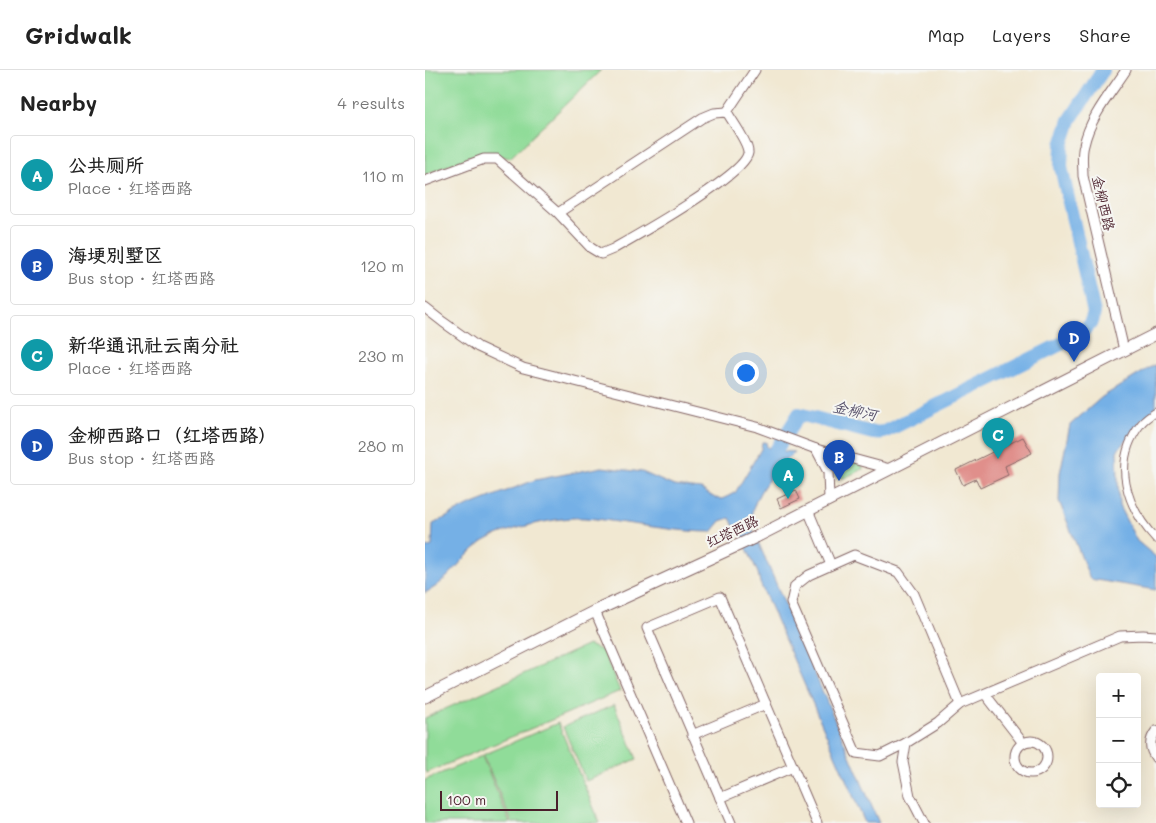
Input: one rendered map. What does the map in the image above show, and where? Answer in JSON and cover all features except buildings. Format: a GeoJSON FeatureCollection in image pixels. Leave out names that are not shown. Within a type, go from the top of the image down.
{"type":"FeatureCollection","features":[{"type":"Feature","properties":{"kind":"street"},"geometry":{"type":"LineString","coordinates":[[727,112],[755,70]]}},
{"type":"Feature","properties":{"kind":"street","name":"金柳西路"},"geometry":{"type":"LineString","coordinates":[[1124,350],[1083,176],[1082,158],[1083,145],[1088,131],[1098,111],[1126,70]]}},
{"type":"Feature","properties":{"kind":"street"},"geometry":{"type":"LineString","coordinates":[[558,213],[702,118],[714,113],[727,112]]}},
{"type":"Feature","properties":{"kind":"street"},"geometry":{"type":"LineString","coordinates":[[425,181],[484,159],[497,159],[558,213],[591,248],[601,254],[613,249],[708,191],[744,162],[748,154],[747,147],[727,112]]}},
{"type":"Feature","properties":{"kind":"street"},"geometry":{"type":"LineString","coordinates":[[425,308],[478,347],[523,368],[757,426],[816,449],[890,469]]}},
{"type":"Feature","properties":{"kind":"street","name":"红塔西路"},"geometry":{"type":"LineString","coordinates":[[425,696],[595,611],[740,544],[1156,334]]}},
{"type":"Feature","properties":{"kind":"street"},"geometry":{"type":"LineString","coordinates":[[1156,412],[1142,423],[1128,445],[1124,473],[1133,507],[1140,520],[1156,539]]}},
{"type":"Feature","properties":{"kind":"street"},"geometry":{"type":"LineString","coordinates":[[816,449],[827,472],[829,499]]}},
{"type":"Feature","properties":{"kind":"street"},"geometry":{"type":"LineString","coordinates":[[808,510],[831,565]]}},
{"type":"Feature","properties":{"kind":"street"},"geometry":{"type":"LineString","coordinates":[[960,704],[914,594],[898,572],[854,555],[809,575],[795,586],[791,604],[856,753],[880,756],[906,743],[938,723],[960,704],[1120,636],[1156,636]]}},
{"type":"Feature","properties":{"kind":"street"},"geometry":{"type":"LineString","coordinates":[[731,823],[647,628],[720,597],[817,823]]}},
{"type":"Feature","properties":{"kind":"street"},"geometry":{"type":"LineString","coordinates":[[595,611],[686,823]]}},
{"type":"Feature","properties":{"kind":"street"},"geometry":{"type":"LineString","coordinates":[[985,694],[1023,743]]}},
{"type":"Feature","properties":{"kind":"street"},"geometry":{"type":"LineString","coordinates":[[693,735],[766,704]]}},
{"type":"Feature","properties":{"kind":"street"},"geometry":{"type":"LineString","coordinates":[[1156,731],[1150,745],[1151,751],[1156,758]]}},
{"type":"Feature","properties":{"kind":"street"},"geometry":{"type":"LineString","coordinates":[[906,743],[903,762],[910,796],[924,823]]}},
{"type":"Feature","properties":{"kind":"street"},"geometry":{"type":"LineString","coordinates":[[720,798],[793,767]]}},
{"type":"Feature","properties":{"kind":"green space"},"geometry":{"type":"Polygon","coordinates":[[[425,70],[601,70],[510,158],[481,152],[425,175],[425,70]]]}},
{"type":"Feature","properties":{"kind":"green space"},"geometry":{"type":"Polygon","coordinates":[[[829,459],[862,464],[863,469],[844,478],[836,477],[829,459]]]}},
{"type":"Feature","properties":{"kind":"green space"},"geometry":{"type":"Polygon","coordinates":[[[588,645],[603,651],[620,691],[426,773],[425,718],[588,645]]]}},
{"type":"Feature","properties":{"kind":"green space"},"geometry":{"type":"Polygon","coordinates":[[[614,705],[637,759],[586,781],[563,727],[614,705]]]}},
{"type":"Feature","properties":{"kind":"green space"},"geometry":{"type":"Polygon","coordinates":[[[558,723],[600,823],[512,823],[483,755],[558,723]]]}},
{"type":"Feature","properties":{"kind":"green space"},"geometry":{"type":"Polygon","coordinates":[[[482,756],[510,823],[425,823],[425,780],[482,756]]]}},
{"type":"Feature","properties":{"kind":"water"},"geometry":{"type":"Polygon","coordinates":[[[1156,364],[1156,408],[1141,421],[1117,451],[1119,506],[1137,541],[1156,557],[1156,590],[1090,579],[1059,501],[1060,473],[1070,425],[1102,397],[1156,364]]]}},
{"type":"Feature","properties":{"kind":"water"},"geometry":{"type":"Polygon","coordinates":[[[762,442],[766,442],[767,447],[794,452],[760,492],[750,523],[879,823],[865,823],[760,583],[758,573],[739,531],[730,518],[721,521],[712,532],[676,530],[583,518],[533,524],[502,533],[484,541],[444,580],[425,593],[425,548],[432,546],[433,524],[468,506],[535,480],[602,467],[642,472],[674,486],[701,489],[715,498],[722,499],[735,493],[761,449],[762,442]]]}},
{"type":"Feature","properties":{"kind":"waterway","name":"金柳河"},"geometry":{"type":"LineString","coordinates":[[766,466],[799,414],[873,433],[884,432],[1079,335],[1090,324],[1094,313],[1061,167],[1062,145],[1070,120],[1103,70]]}},
{"type":"Feature","properties":{"kind":"place","name":"金柳西路口（红塔西路）"},"geometry":{"type":"Point","coordinates":[1074,362]}},
{"type":"Feature","properties":{"kind":"place","name":"新华通讯社云南分社"},"geometry":{"type":"Point","coordinates":[998,459]}},
{"type":"Feature","properties":{"kind":"place","name":"海埂别墅区"},"geometry":{"type":"Point","coordinates":[839,481]}},
{"type":"Feature","properties":{"kind":"place","name":"公共厕所"},"geometry":{"type":"Point","coordinates":[788,499]}}]}
